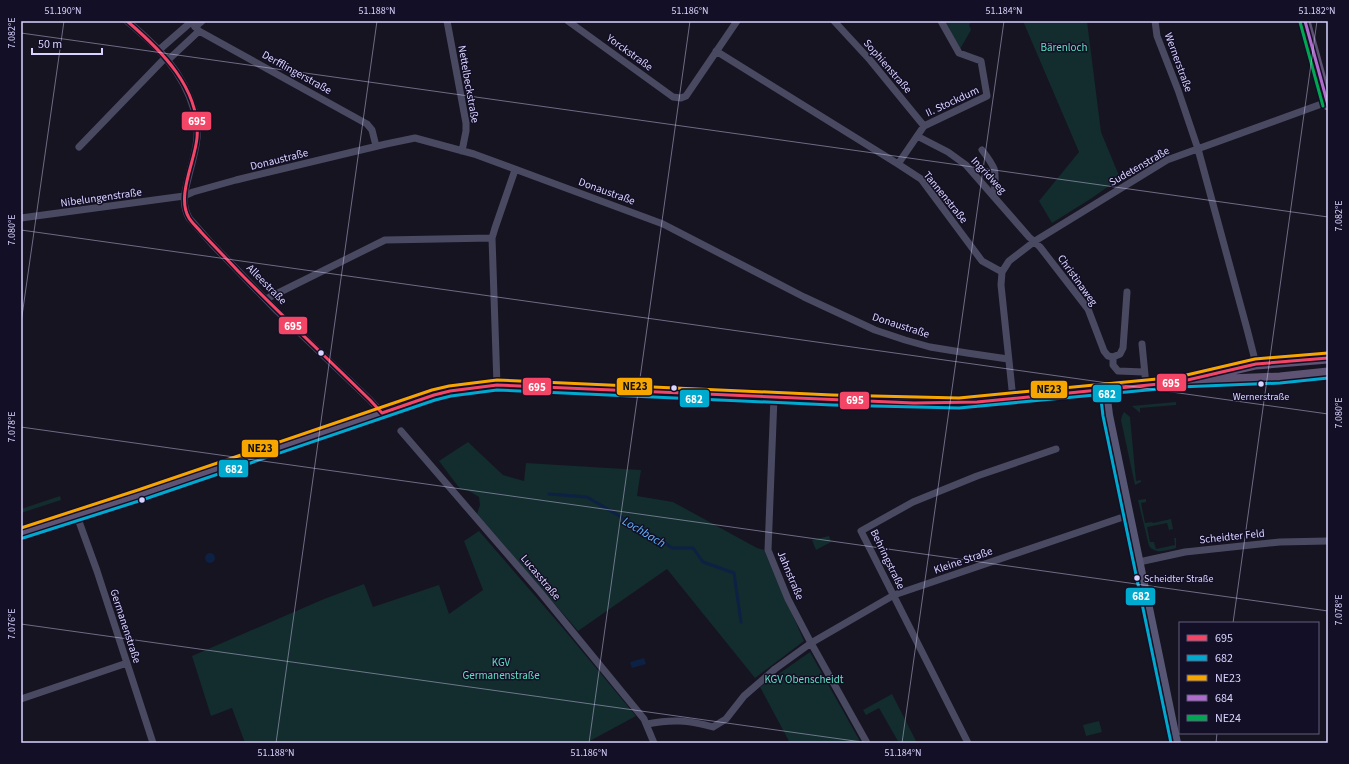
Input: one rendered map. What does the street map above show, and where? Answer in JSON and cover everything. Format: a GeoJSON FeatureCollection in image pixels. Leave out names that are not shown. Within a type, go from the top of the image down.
{"type":"FeatureCollection","features":[{"type":"Feature","properties":{"kind":"main road"},"geometry":{"type":"LineString","coordinates":[[1305,21],[1327,103]]}},
{"type":"Feature","properties":{"kind":"main road"},"geometry":{"type":"LineString","coordinates":[[1179,382],[1256,364],[1328,358]]}},
{"type":"Feature","properties":{"kind":"main road"},"geometry":{"type":"LineString","coordinates":[[21,533],[77,516],[434,395],[450,391],[497,385],[832,400],[951,403],[1013,399],[1179,382],[1280,378],[1328,373]]}},
{"type":"Feature","properties":{"kind":"street"},"geometry":{"type":"LineString","coordinates":[[127,21],[167,58],[178,72],[191,100],[197,122],[197,137],[184,196]]}},
{"type":"Feature","properties":{"kind":"street"},"geometry":{"type":"LineString","coordinates":[[159,50],[202,21]]}},
{"type":"Feature","properties":{"kind":"street","name":"Nettelbeckstraße"},"geometry":{"type":"LineString","coordinates":[[447,21],[466,123],[462,151]]}},
{"type":"Feature","properties":{"kind":"street","name":"Yorckstraße"},"geometry":{"type":"LineString","coordinates":[[568,21],[673,97],[681,98],[686,96],[716,51]]}},
{"type":"Feature","properties":{"kind":"street"},"geometry":{"type":"LineString","coordinates":[[716,51],[737,21]]}},
{"type":"Feature","properties":{"kind":"street","name":"Sophienstraße"},"geometry":{"type":"LineString","coordinates":[[834,21],[870,60],[924,126]]}},
{"type":"Feature","properties":{"kind":"street","name":"II. Stockdum"},"geometry":{"type":"LineString","coordinates":[[898,164],[924,126],[986,98],[988,94],[981,61],[959,52],[941,21]]}},
{"type":"Feature","properties":{"kind":"street","name":"Wernerstraße"},"geometry":{"type":"LineString","coordinates":[[1155,21],[1157,36],[1178,90],[1198,149],[1256,364]]}},
{"type":"Feature","properties":{"kind":"street"},"geometry":{"type":"LineString","coordinates":[[78,147],[167,58],[194,25]]}},
{"type":"Feature","properties":{"kind":"street","name":"Derfflingerstraße"},"geometry":{"type":"LineString","coordinates":[[194,25],[367,124],[372,130],[376,146]]}},
{"type":"Feature","properties":{"kind":"street","name":"Tannenstraße"},"geometry":{"type":"LineString","coordinates":[[716,51],[921,179],[982,261],[1002,272]]}},
{"type":"Feature","properties":{"kind":"street","name":"Sudetenstraße"},"geometry":{"type":"LineString","coordinates":[[1002,272],[1009,261],[1035,241],[1167,160],[1327,103]]}},
{"type":"Feature","properties":{"kind":"street","name":"Ingridweg"},"geometry":{"type":"LineString","coordinates":[[917,136],[948,152],[966,165],[1035,241]]}},
{"type":"Feature","properties":{"kind":"street","name":"Donaustraße"},"geometry":{"type":"LineString","coordinates":[[184,196],[236,180],[415,138],[462,151],[664,224],[799,295],[875,330],[930,347],[1008,359]]}},
{"type":"Feature","properties":{"kind":"street"},"geometry":{"type":"LineString","coordinates":[[982,150],[995,170],[994,196]]}},
{"type":"Feature","properties":{"kind":"street"},"geometry":{"type":"LineString","coordinates":[[497,385],[492,238],[516,170]]}},
{"type":"Feature","properties":{"kind":"street","name":"Nibelungenstraße"},"geometry":{"type":"LineString","coordinates":[[21,218],[184,196]]}},
{"type":"Feature","properties":{"kind":"street","name":"Alleestraße"},"geometry":{"type":"LineString","coordinates":[[184,196],[186,213],[194,225],[266,299],[382,413]]}},
{"type":"Feature","properties":{"kind":"street"},"geometry":{"type":"LineString","coordinates":[[266,299],[385,240],[492,238]]}},
{"type":"Feature","properties":{"kind":"street","name":"Christinaweg"},"geometry":{"type":"LineString","coordinates":[[1035,241],[1088,309],[1104,351],[1108,356],[1113,357],[1113,366],[1118,371],[1144,372]]}},
{"type":"Feature","properties":{"kind":"street"},"geometry":{"type":"LineString","coordinates":[[1002,272],[1001,285],[1013,399]]}},
{"type":"Feature","properties":{"kind":"street"},"geometry":{"type":"LineString","coordinates":[[1113,357],[1120,354],[1123,348],[1127,292]]}},
{"type":"Feature","properties":{"kind":"street"},"geometry":{"type":"LineString","coordinates":[[1142,344],[1146,385]]}},
{"type":"Feature","properties":{"kind":"street"},"geometry":{"type":"LineString","coordinates":[[1105,390],[1108,415],[1176,743]]}},
{"type":"Feature","properties":{"kind":"street","name":"Jahnstraße"},"geometry":{"type":"LineString","coordinates":[[774,397],[768,550],[788,598],[811,643],[867,743]]}},
{"type":"Feature","properties":{"kind":"street","name":"Lucasstraße"},"geometry":{"type":"LineString","coordinates":[[401,431],[540,592],[634,706],[647,724],[654,743]]}},
{"type":"Feature","properties":{"kind":"street","name":"Behringstraße"},"geometry":{"type":"LineString","coordinates":[[968,743],[861,531],[913,502],[977,476],[1056,449]]}},
{"type":"Feature","properties":{"kind":"street","name":"Kleine Straße"},"geometry":{"type":"LineString","coordinates":[[647,724],[680,720],[693,721],[713,727],[726,719],[744,696],[758,682],[811,643],[894,595],[1129,515]]}},
{"type":"Feature","properties":{"kind":"street","name":"Germanenstraße"},"geometry":{"type":"LineString","coordinates":[[77,516],[97,570],[153,743]]}},
{"type":"Feature","properties":{"kind":"street","name":"Scheidter Feld"},"geometry":{"type":"LineString","coordinates":[[1139,562],[1185,552],[1280,542],[1328,541]]}},
{"type":"Feature","properties":{"kind":"street"},"geometry":{"type":"LineString","coordinates":[[21,699],[127,663]]}},
{"type":"Feature","properties":{"kind":"green space"},"geometry":{"type":"Polygon","coordinates":[[[945,21],[972,21],[969,25],[971,30],[960,49],[945,21]]]}},
{"type":"Feature","properties":{"kind":"green space","name":"Bärenloch"},"geometry":{"type":"Polygon","coordinates":[[[1023,21],[1087,21],[1101,132],[1120,178],[1092,198],[1052,223],[1039,201],[1079,152],[1023,21]]]}},
{"type":"Feature","properties":{"kind":"green space"},"geometry":{"type":"Polygon","coordinates":[[[1176,402],[1176,405],[1140,408],[1140,413],[1132,406],[1176,402]]]}},
{"type":"Feature","properties":{"kind":"green space"},"geometry":{"type":"Polygon","coordinates":[[[1124,412],[1130,417],[1136,481],[1141,480],[1141,482],[1135,485],[1121,420],[1124,412]]]}},
{"type":"Feature","properties":{"kind":"green space"},"geometry":{"type":"Polygon","coordinates":[[[468,442],[503,475],[524,481],[526,463],[641,470],[637,496],[673,502],[757,548],[764,550],[804,641],[755,678],[667,569],[578,631],[477,514],[480,505],[479,497],[469,491],[460,489],[439,461],[468,442]]]}},
{"type":"Feature","properties":{"kind":"green space"},"geometry":{"type":"Polygon","coordinates":[[[60,496],[61,500],[21,513],[21,509],[60,496]]]}},
{"type":"Feature","properties":{"kind":"green space"},"geometry":{"type":"Polygon","coordinates":[[[1146,499],[1146,502],[1141,503],[1145,523],[1153,523],[1171,519],[1173,529],[1169,530],[1167,523],[1147,527],[1150,542],[1154,542],[1156,549],[1175,545],[1174,538],[1176,538],[1176,548],[1158,551],[1149,546],[1138,500],[1146,499]]]}},
{"type":"Feature","properties":{"kind":"green space","name":"KGV Germanenstraße"},"geometry":{"type":"Polygon","coordinates":[[[479,531],[636,716],[586,743],[245,743],[232,708],[211,716],[192,656],[324,599],[364,584],[373,607],[439,585],[449,614],[483,590],[464,541],[479,531]]]}},
{"type":"Feature","properties":{"kind":"green space"},"geometry":{"type":"Polygon","coordinates":[[[829,536],[831,542],[816,550],[812,540],[829,536]]]}},
{"type":"Feature","properties":{"kind":"green space","name":"KGV Obenscheidt"},"geometry":{"type":"Polygon","coordinates":[[[810,652],[861,743],[790,743],[760,687],[810,652]]]}},
{"type":"Feature","properties":{"kind":"green space"},"geometry":{"type":"Polygon","coordinates":[[[892,694],[917,743],[899,743],[879,708],[866,715],[863,710],[892,694]]]}},
{"type":"Feature","properties":{"kind":"green space"},"geometry":{"type":"Polygon","coordinates":[[[1099,721],[1102,732],[1086,736],[1083,725],[1099,721]]]}},
{"type":"Feature","properties":{"kind":"water"},"geometry":{"type":"Polygon","coordinates":[[[208,553],[212,553],[214,554],[214,562],[208,563],[205,560],[205,556],[208,553]]]}},
{"type":"Feature","properties":{"kind":"water"},"geometry":{"type":"Polygon","coordinates":[[[644,658],[646,664],[632,668],[630,662],[644,658]]]}},
{"type":"Feature","properties":{"kind":"waterway","name":"Lochbach"},"geometry":{"type":"LineString","coordinates":[[549,494],[587,497],[672,548],[693,548],[703,562],[734,573],[741,622]]}},
{"type":"Feature","properties":{"kind":"transit line","name":"695"},"geometry":{"type":"LineString","coordinates":[[127,21],[165,58],[186,87],[193,103],[197,120],[197,138],[187,179],[184,200],[189,218],[254,287],[382,413]]}},
{"type":"Feature","properties":{"kind":"transit line","name":"684"},"geometry":{"type":"LineString","coordinates":[[1305,21],[1328,105]]}},
{"type":"Feature","properties":{"kind":"transit line","name":"NE24"},"geometry":{"type":"LineString","coordinates":[[1300,22],[1323,106]]}},
{"type":"Feature","properties":{"kind":"transit line","name":"NE23"},"geometry":{"type":"LineString","coordinates":[[21,528],[138,490],[432,390],[449,386],[497,380],[832,395],[959,398],[1178,377],[1255,359],[1328,353]]}},
{"type":"Feature","properties":{"kind":"transit line","name":"695"},"geometry":{"type":"LineString","coordinates":[[382,413],[450,391],[497,385],[914,403],[977,402],[1179,382],[1256,364],[1328,358]]}},
{"type":"Feature","properties":{"kind":"transit line","name":"682"},"geometry":{"type":"LineString","coordinates":[[23,538],[142,500],[435,400],[451,396],[497,390],[832,405],[959,408],[1179,387],[1280,383],[1328,378]]}},
{"type":"Feature","properties":{"kind":"transit line","name":"682"},"geometry":{"type":"LineString","coordinates":[[1100,391],[1103,416],[1171,743]]}},
{"type":"Feature","properties":{"kind":"place","name":"Wernerstraße"},"geometry":{"type":"Point","coordinates":[1261,384]}},
{"type":"Feature","properties":{"kind":"place","name":"Scheidter Straße"},"geometry":{"type":"Point","coordinates":[1137,578]}}]}
